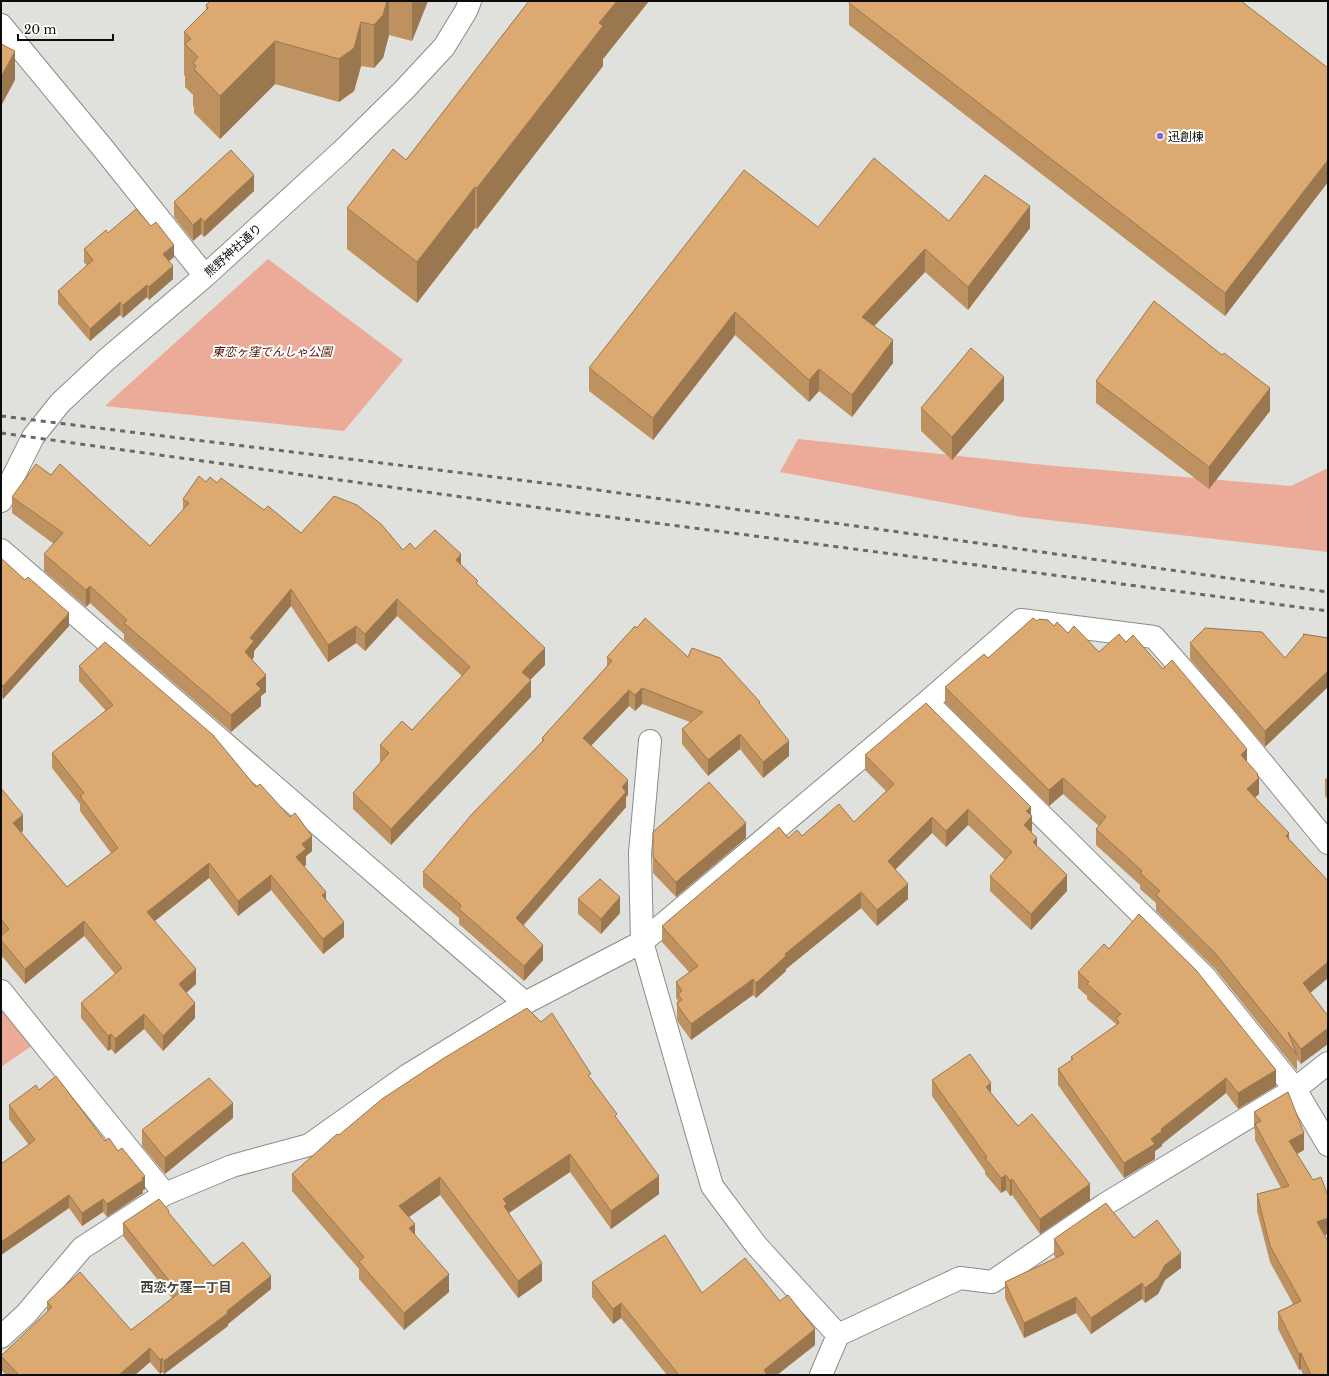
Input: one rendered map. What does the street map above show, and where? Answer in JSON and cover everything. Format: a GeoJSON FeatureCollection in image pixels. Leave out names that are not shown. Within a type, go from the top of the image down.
{"type":"FeatureCollection","features":[{"type":"Feature","properties":{"kind":"street","name":"熊野神社通り"},"geometry":{"type":"LineString","coordinates":[[1,500],[33,437],[60,403],[106,360],[205,276],[341,152],[404,90],[444,47],[466,11],[470,1]]}},
{"type":"Feature","properties":{"kind":"street"},"geometry":{"type":"LineString","coordinates":[[1,25],[102,147],[205,276]]}},
{"type":"Feature","properties":{"kind":"street"},"geometry":{"type":"LineString","coordinates":[[1,550],[524,1003]]}},
{"type":"Feature","properties":{"kind":"street"},"geometry":{"type":"LineString","coordinates":[[1,1337],[26,1314],[82,1248],[166,1194],[232,1166],[309,1145],[408,1075],[524,1003],[642,942],[927,702],[1021,620],[1154,637],[1227,720],[1328,843]]}},
{"type":"Feature","properties":{"kind":"street"},"geometry":{"type":"LineString","coordinates":[[927,702],[1205,977],[1295,1089],[1328,1145]]}},
{"type":"Feature","properties":{"kind":"street"},"geometry":{"type":"LineString","coordinates":[[650,742],[640,853],[642,942],[712,1186],[756,1245],[838,1335]]}},
{"type":"Feature","properties":{"kind":"street"},"geometry":{"type":"LineString","coordinates":[[1,991],[166,1194]]}},
{"type":"Feature","properties":{"kind":"street"},"geometry":{"type":"LineString","coordinates":[[821,1375],[838,1335],[960,1278],[992,1282],[1104,1205],[1295,1089],[1328,1063]]}},
{"type":"Feature","properties":{"kind":"green space","name":"東恋ヶ窪でんしゃ公園"},"geometry":{"type":"Polygon","coordinates":[[[268,259],[403,360],[344,431],[105,406],[268,259]]]}},
{"type":"Feature","properties":{"kind":"green space"},"geometry":{"type":"Polygon","coordinates":[[[798,439],[1045,465],[1291,486],[1328,468],[1328,552],[1022,517],[780,472],[798,439]]]}},
{"type":"Feature","properties":{"kind":"green space"},"geometry":{"type":"Polygon","coordinates":[[[1,1010],[33,1045],[1,1067],[1,1010]]]}},
{"type":"Feature","properties":{"kind":"building"},"geometry":{"type":"Polygon","coordinates":[[[210,1],[387,1],[383,15],[374,25],[361,22],[354,48],[339,59],[275,41],[220,96],[194,69],[196,66],[193,63],[198,57],[185,44],[191,39],[184,32],[208,8],[206,5],[210,1]]]}},
{"type":"Feature","properties":{"kind":"building"},"geometry":{"type":"Polygon","coordinates":[[[529,1],[617,1],[599,23],[603,26],[477,188],[475,187],[417,262],[347,208],[393,149],[406,160],[529,1]]]}},
{"type":"Feature","properties":{"kind":"building","name":"迅創棟"},"geometry":{"type":"Polygon","coordinates":[[[850,1],[1241,1],[1328,68],[1328,160],[1225,293],[849,3],[850,1]]]}},
{"type":"Feature","properties":{"kind":"building"},"geometry":{"type":"Polygon","coordinates":[[[1,44],[15,51],[1,77],[1,44]]]}},
{"type":"Feature","properties":{"kind":"building"},"geometry":{"type":"Polygon","coordinates":[[[231,150],[254,175],[204,222],[201,218],[193,225],[174,202],[231,150]]]}},
{"type":"Feature","properties":{"kind":"building"},"geometry":{"type":"Polygon","coordinates":[[[874,158],[949,221],[985,175],[1030,206],[968,287],[925,249],[862,317],[893,340],[852,395],[819,369],[809,380],[735,312],[653,418],[589,368],[744,170],[818,227],[874,158]]]}},
{"type":"Feature","properties":{"kind":"building"},"geometry":{"type":"Polygon","coordinates":[[[136,209],[151,226],[156,222],[174,245],[163,254],[173,266],[149,287],[147,285],[123,305],[120,302],[90,329],[58,291],[93,260],[84,249],[106,230],[108,233],[136,209]]]}},
{"type":"Feature","properties":{"kind":"building"},"geometry":{"type":"Polygon","coordinates":[[[1154,301],[1222,355],[1224,353],[1270,388],[1209,467],[1096,381],[1154,301]]]}},
{"type":"Feature","properties":{"kind":"building"},"geometry":{"type":"Polygon","coordinates":[[[971,348],[1004,377],[952,437],[921,408],[971,348]]]}},
{"type":"Feature","properties":{"kind":"building"},"geometry":{"type":"Polygon","coordinates":[[[36,464],[51,475],[60,464],[150,546],[189,503],[183,499],[199,476],[206,482],[210,477],[217,483],[221,478],[264,510],[268,506],[301,533],[334,496],[357,505],[381,524],[403,550],[410,543],[415,549],[435,530],[461,554],[456,560],[478,581],[476,583],[545,648],[522,672],[531,680],[391,829],[353,793],[389,753],[380,745],[402,721],[412,730],[470,667],[397,599],[365,634],[356,626],[328,645],[291,589],[250,638],[254,641],[245,652],[266,675],[256,684],[261,689],[231,715],[124,623],[127,620],[90,586],[86,590],[44,554],[63,533],[12,497],[36,464]]]}},
{"type":"Feature","properties":{"kind":"building"},"geometry":{"type":"Polygon","coordinates":[[[1,558],[25,580],[28,577],[69,613],[3,686],[1,684],[1,558]]]}},
{"type":"Feature","properties":{"kind":"building"},"geometry":{"type":"Polygon","coordinates":[[[645,618],[688,657],[692,648],[720,658],[760,702],[759,703],[789,741],[763,762],[740,734],[708,760],[682,729],[703,712],[642,688],[635,695],[629,690],[583,738],[628,780],[622,787],[626,792],[516,918],[543,945],[524,966],[459,909],[461,905],[423,872],[473,813],[544,740],[542,738],[612,661],[607,657],[635,626],[637,628],[645,618]]]}},
{"type":"Feature","properties":{"kind":"building"},"geometry":{"type":"Polygon","coordinates":[[[1033,618],[1037,621],[1039,619],[1048,620],[1054,626],[1057,622],[1068,633],[1074,626],[1099,652],[1119,634],[1126,642],[1133,635],[1163,669],[1172,660],[1247,749],[1241,755],[1258,774],[1257,775],[1259,778],[1247,789],[1289,833],[1286,836],[1328,881],[1328,962],[1303,983],[1328,1016],[1328,1028],[1301,1049],[1288,1032],[1297,1055],[1215,953],[1156,895],[1160,891],[1140,873],[1142,871],[1096,829],[1106,817],[1063,778],[1049,790],[945,687],[984,654],[988,658],[1033,618]]]}},
{"type":"Feature","properties":{"kind":"building"},"geometry":{"type":"Polygon","coordinates":[[[1205,628],[1262,632],[1285,658],[1304,635],[1303,634],[1328,638],[1328,671],[1265,731],[1190,643],[1205,628]]]}},
{"type":"Feature","properties":{"kind":"building"},"geometry":{"type":"Polygon","coordinates":[[[105,642],[213,735],[256,787],[260,784],[290,817],[295,813],[312,836],[302,844],[306,849],[296,857],[326,892],[322,895],[344,922],[323,939],[271,875],[238,901],[209,863],[147,912],[196,969],[179,984],[195,1003],[163,1036],[144,1014],[115,1039],[111,1034],[108,1036],[81,1003],[122,968],[84,921],[25,969],[1,940],[1,936],[9,929],[1,919],[1,788],[23,815],[13,823],[67,887],[118,848],[80,796],[84,793],[52,753],[113,705],[79,666],[105,642]]]}},
{"type":"Feature","properties":{"kind":"building"},"geometry":{"type":"Polygon","coordinates":[[[926,703],[1031,807],[1026,811],[1032,816],[1024,825],[1037,838],[1033,842],[1067,875],[1031,914],[990,876],[1012,852],[968,809],[946,831],[932,817],[888,861],[908,884],[877,910],[861,892],[785,954],[786,956],[756,983],[753,979],[691,1024],[678,1006],[677,1003],[682,1000],[678,994],[682,991],[676,982],[698,966],[662,926],[779,827],[788,838],[797,830],[802,836],[839,804],[854,822],[894,784],[865,755],[926,703]]]}},
{"type":"Feature","properties":{"kind":"building"},"geometry":{"type":"Polygon","coordinates":[[[709,782],[746,823],[676,882],[653,857],[653,832],[709,782]]]}},
{"type":"Feature","properties":{"kind":"building"},"geometry":{"type":"Polygon","coordinates":[[[600,879],[620,897],[601,919],[578,899],[600,879]]]}},
{"type":"Feature","properties":{"kind":"building"},"geometry":{"type":"Polygon","coordinates":[[[1139,914],[1196,970],[1276,1070],[1238,1093],[1226,1078],[1161,1129],[1162,1131],[1151,1139],[1155,1144],[1124,1163],[1058,1069],[1073,1059],[1071,1057],[1119,1023],[1116,1018],[1121,1014],[1087,984],[1089,982],[1078,972],[1104,944],[1109,949],[1139,914]]]}},
{"type":"Feature","properties":{"kind":"building"},"geometry":{"type":"Polygon","coordinates":[[[527,1008],[541,1022],[552,1013],[591,1074],[588,1075],[617,1114],[615,1116],[659,1176],[611,1211],[570,1154],[503,1199],[507,1204],[504,1206],[542,1263],[518,1281],[440,1177],[399,1206],[415,1224],[409,1228],[449,1274],[404,1313],[359,1262],[364,1257],[292,1174],[337,1134],[339,1135],[382,1099],[444,1058],[527,1008]]]}},
{"type":"Feature","properties":{"kind":"building"},"geometry":{"type":"Polygon","coordinates":[[[970,1054],[991,1083],[986,1087],[1018,1126],[1032,1114],[1090,1184],[1040,1219],[1012,1179],[1010,1181],[1006,1175],[1001,1178],[985,1158],[987,1157],[932,1080],[970,1054]]]}},
{"type":"Feature","properties":{"kind":"building"},"geometry":{"type":"Polygon","coordinates":[[[56,1076],[105,1141],[109,1138],[118,1151],[122,1148],[145,1176],[142,1178],[143,1180],[107,1204],[103,1199],[82,1213],[69,1195],[1,1242],[1,1164],[35,1140],[9,1105],[36,1085],[39,1090],[56,1076]]]}},
{"type":"Feature","properties":{"kind":"building"},"geometry":{"type":"Polygon","coordinates":[[[209,1078],[233,1103],[165,1158],[142,1130],[209,1078]]]}},
{"type":"Feature","properties":{"kind":"building"},"geometry":{"type":"Polygon","coordinates":[[[1288,1092],[1304,1133],[1289,1141],[1313,1180],[1321,1177],[1328,1196],[1328,1218],[1317,1222],[1328,1241],[1328,1375],[1311,1375],[1301,1353],[1299,1354],[1278,1312],[1301,1301],[1270,1246],[1257,1194],[1289,1186],[1255,1124],[1261,1121],[1254,1112],[1288,1092]]]}},
{"type":"Feature","properties":{"kind":"building"},"geometry":{"type":"Polygon","coordinates":[[[159,1199],[213,1266],[243,1242],[271,1276],[227,1311],[228,1313],[164,1361],[162,1358],[160,1360],[150,1348],[119,1375],[19,1375],[1,1356],[52,1307],[47,1302],[80,1272],[131,1330],[179,1293],[123,1223],[159,1199]]]}},
{"type":"Feature","properties":{"kind":"building"},"geometry":{"type":"Polygon","coordinates":[[[1106,1203],[1134,1238],[1157,1220],[1181,1253],[1165,1265],[1158,1278],[1145,1288],[1142,1283],[1091,1318],[1076,1297],[1024,1323],[1005,1282],[1064,1254],[1054,1239],[1106,1203]]]}},
{"type":"Feature","properties":{"kind":"building"},"geometry":{"type":"Polygon","coordinates":[[[665,1235],[702,1293],[745,1258],[780,1301],[788,1295],[815,1329],[764,1370],[767,1375],[679,1375],[621,1303],[613,1309],[592,1282],[665,1235]]]}},
{"type":"Feature","properties":{"kind":"railway"},"geometry":{"type":"LineString","coordinates":[[1,416],[576,487],[1328,592]]}},
{"type":"Feature","properties":{"kind":"railway"},"geometry":{"type":"LineString","coordinates":[[1,433],[556,510],[1328,611]]}},
{"type":"Feature","properties":{"kind":"place","name":"迅創棟"},"geometry":{"type":"Point","coordinates":[1160,136]}},
{"type":"Feature","properties":{"kind":"district","name":"西恋ケ窪一丁目"},"geometry":{"type":"Point","coordinates":[186,1287]}}]}
